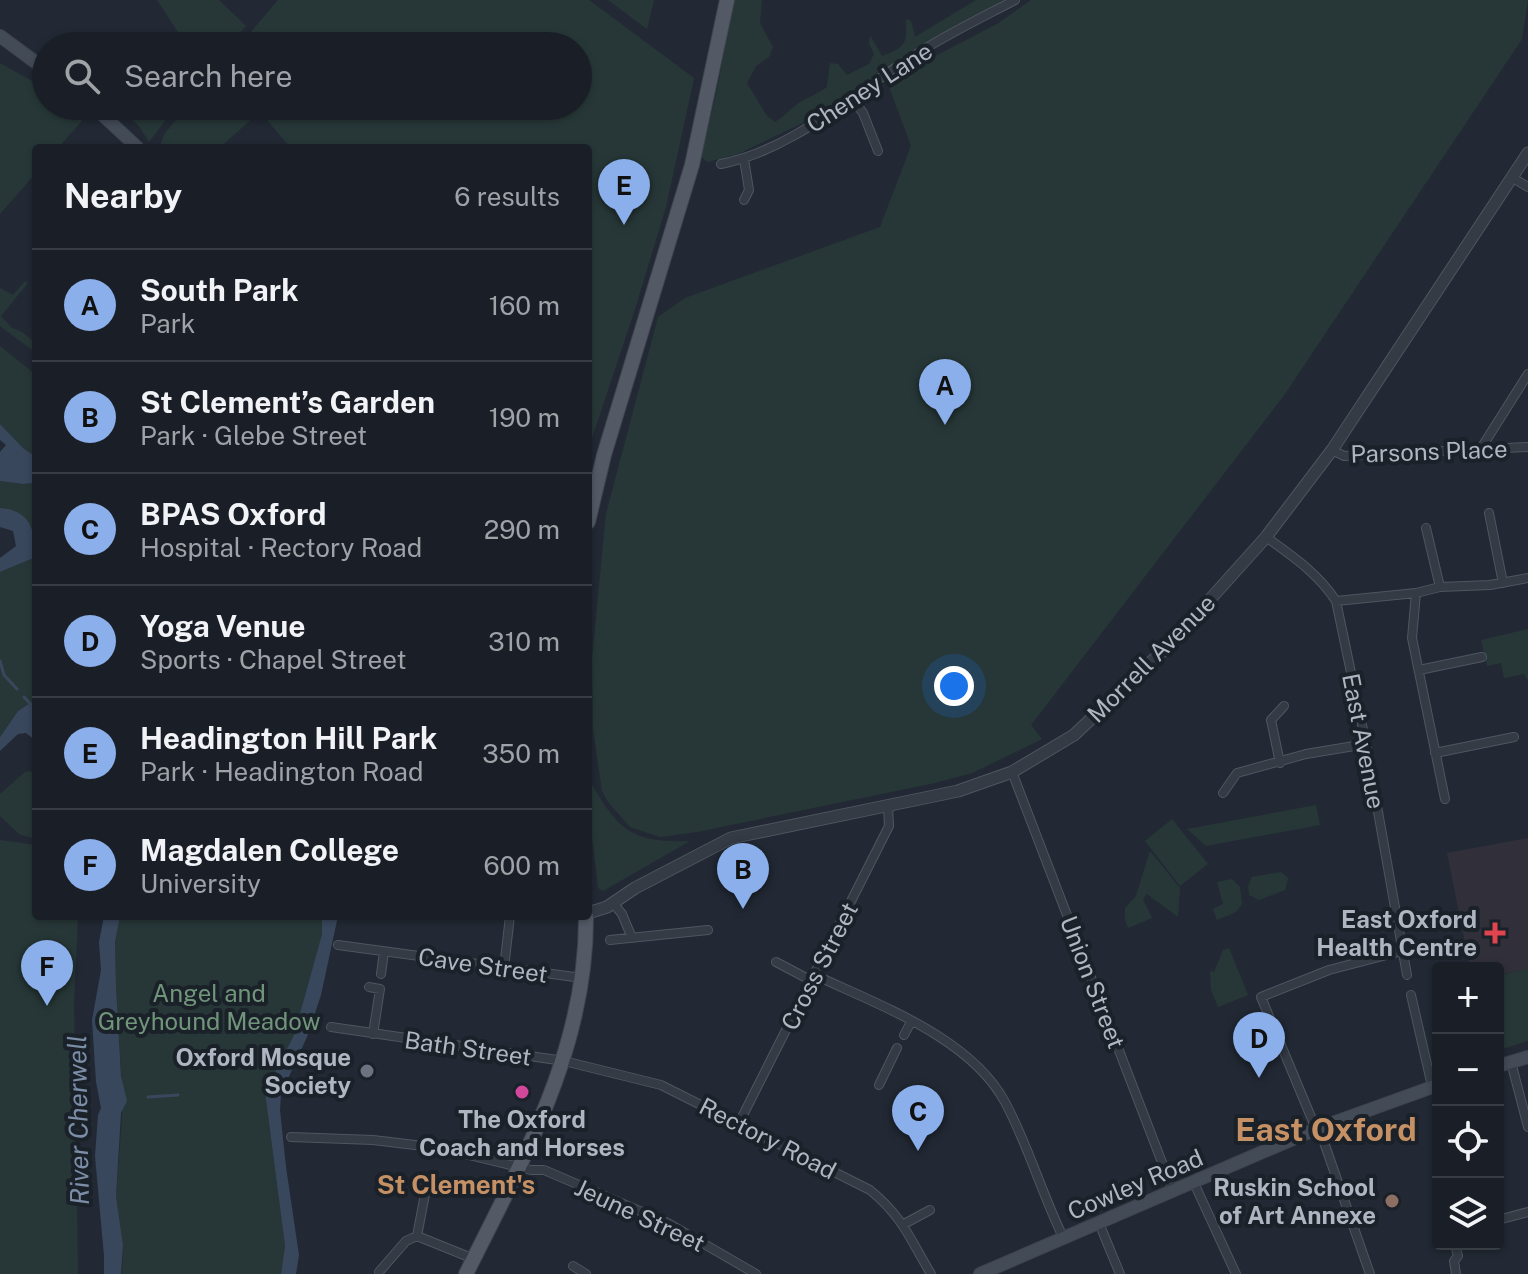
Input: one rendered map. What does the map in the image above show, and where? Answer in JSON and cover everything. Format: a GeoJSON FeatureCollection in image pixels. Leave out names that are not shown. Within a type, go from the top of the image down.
{"type":"FeatureCollection","features":[{"type":"Feature","properties":{"kind":"main road"},"geometry":{"type":"LineString","coordinates":[[592,505],[604,455],[692,165],[727,0]]}},
{"type":"Feature","properties":{"kind":"main road"},"geometry":{"type":"LineString","coordinates":[[0,36],[32,60]]}},
{"type":"Feature","properties":{"kind":"main road"},"geometry":{"type":"LineString","coordinates":[[108,120],[134,144]]}},
{"type":"Feature","properties":{"kind":"main road"},"geometry":{"type":"LineString","coordinates":[[466,1274],[521,1167],[564,1061],[582,978],[587,920]]}},
{"type":"Feature","properties":{"kind":"main road"},"geometry":{"type":"LineString","coordinates":[[1504,1064],[1528,1057]]}},
{"type":"Feature","properties":{"kind":"main road","name":"Cowley Road"},"geometry":{"type":"LineString","coordinates":[[980,1273],[1317,1129],[1432,1087]]}},
{"type":"Feature","properties":{"kind":"street","name":"Cheney Lane"},"geometry":{"type":"LineString","coordinates":[[721,164],[744,159],[786,140],[910,57],[1015,0]]}},
{"type":"Feature","properties":{"kind":"street"},"geometry":{"type":"LineString","coordinates":[[851,97],[863,113],[878,151]]}},
{"type":"Feature","properties":{"kind":"street","name":"Morrell Avenue"},"geometry":{"type":"LineString","coordinates":[[592,913],[731,838],[958,791],[1012,772],[1049,752],[1095,717],[1186,626],[1266,537],[1332,450],[1528,153]]}},
{"type":"Feature","properties":{"kind":"street"},"geometry":{"type":"LineString","coordinates":[[744,159],[749,190],[744,200]]}},
{"type":"Feature","properties":{"kind":"street"},"geometry":{"type":"LineString","coordinates":[[1513,178],[1528,187]]}},
{"type":"Feature","properties":{"kind":"street"},"geometry":{"type":"LineString","coordinates":[[1480,450],[1528,374]]}},
{"type":"Feature","properties":{"kind":"street","name":"Parsons Place"},"geometry":{"type":"LineString","coordinates":[[1332,450],[1344,456],[1528,447]]}},
{"type":"Feature","properties":{"kind":"street"},"geometry":{"type":"LineString","coordinates":[[1489,513],[1503,583]]}},
{"type":"Feature","properties":{"kind":"street"},"geometry":{"type":"LineString","coordinates":[[1426,528],[1440,587]]}},
{"type":"Feature","properties":{"kind":"street","name":"East Avenue"},"geometry":{"type":"LineString","coordinates":[[1266,537],[1294,556],[1325,585],[1336,601],[1366,744],[1407,975]]}},
{"type":"Feature","properties":{"kind":"street"},"geometry":{"type":"LineString","coordinates":[[1336,601],[1528,578]]}},
{"type":"Feature","properties":{"kind":"street"},"geometry":{"type":"LineString","coordinates":[[1416,593],[1412,638],[1445,799]]}},
{"type":"Feature","properties":{"kind":"street"},"geometry":{"type":"LineString","coordinates":[[1419,670],[1482,657]]}},
{"type":"Feature","properties":{"kind":"street"},"geometry":{"type":"LineString","coordinates":[[1280,763],[1271,720],[1284,706]]}},
{"type":"Feature","properties":{"kind":"street"},"geometry":{"type":"LineString","coordinates":[[1435,753],[1514,737]]}},
{"type":"Feature","properties":{"kind":"street"},"geometry":{"type":"LineString","coordinates":[[1223,793],[1237,773],[1306,754],[1366,744]]}},
{"type":"Feature","properties":{"kind":"street","name":"Union Street"},"geometry":{"type":"LineString","coordinates":[[1012,772],[1173,1191]]}},
{"type":"Feature","properties":{"kind":"street","name":"Cross Street"},"geometry":{"type":"LineString","coordinates":[[739,1123],[889,826],[888,806]]}},
{"type":"Feature","properties":{"kind":"street"},"geometry":{"type":"LineString","coordinates":[[613,903],[622,914],[632,938]]}},
{"type":"Feature","properties":{"kind":"street"},"geometry":{"type":"LineString","coordinates":[[504,968],[510,920]]}},
{"type":"Feature","properties":{"kind":"street"},"geometry":{"type":"LineString","coordinates":[[610,940],[708,930]]}},
{"type":"Feature","properties":{"kind":"street","name":"Cave Street"},"geometry":{"type":"LineString","coordinates":[[338,945],[582,978]]}},
{"type":"Feature","properties":{"kind":"street"},"geometry":{"type":"LineString","coordinates":[[1370,1274],[1332,1163],[1261,997],[1329,970],[1402,951]]}},
{"type":"Feature","properties":{"kind":"street","name":"Cave Street"},"geometry":{"type":"LineString","coordinates":[[381,974],[384,952]]}},
{"type":"Feature","properties":{"kind":"street"},"geometry":{"type":"LineString","coordinates":[[776,962],[911,1022],[964,1053],[998,1090],[1063,1237]]}},
{"type":"Feature","properties":{"kind":"street","name":"Bath Street"},"geometry":{"type":"LineString","coordinates":[[369,987],[380,989],[373,1034]]}},
{"type":"Feature","properties":{"kind":"street"},"geometry":{"type":"LineString","coordinates":[[1411,995],[1432,1075]]}},
{"type":"Feature","properties":{"kind":"street"},"geometry":{"type":"LineString","coordinates":[[904,1035],[911,1022]]}},
{"type":"Feature","properties":{"kind":"street","name":"Bath Street"},"geometry":{"type":"LineString","coordinates":[[331,1027],[564,1061]]}},
{"type":"Feature","properties":{"kind":"street"},"geometry":{"type":"LineString","coordinates":[[879,1085],[897,1048]]}},
{"type":"Feature","properties":{"kind":"street","name":"Rectory Road"},"geometry":{"type":"LineString","coordinates":[[564,1061],[661,1085],[870,1190],[904,1224],[931,1274]]}},
{"type":"Feature","properties":{"kind":"street"},"geometry":{"type":"LineString","coordinates":[[1511,1062],[1528,1127]]}},
{"type":"Feature","properties":{"kind":"street","name":"Jeune Street"},"geometry":{"type":"LineString","coordinates":[[291,1137],[373,1140],[440,1148],[544,1170],[668,1223],[756,1274]]}},
{"type":"Feature","properties":{"kind":"street"},"geometry":{"type":"LineString","coordinates":[[1194,1183],[1236,1274]]}},
{"type":"Feature","properties":{"kind":"street"},"geometry":{"type":"LineString","coordinates":[[414,1187],[426,1189],[417,1236]]}},
{"type":"Feature","properties":{"kind":"street"},"geometry":{"type":"LineString","coordinates":[[904,1224],[930,1210]]}},
{"type":"Feature","properties":{"kind":"street"},"geometry":{"type":"LineString","coordinates":[[1504,1218],[1528,1212]]}},
{"type":"Feature","properties":{"kind":"street"},"geometry":{"type":"LineString","coordinates":[[1099,1223],[1120,1274]]}},
{"type":"Feature","properties":{"kind":"street"},"geometry":{"type":"LineString","coordinates":[[379,1272],[406,1241],[417,1236],[474,1259]]}},
{"type":"Feature","properties":{"kind":"street"},"geometry":{"type":"LineString","coordinates":[[1456,1250],[1456,1274]]}},
{"type":"Feature","properties":{"kind":"street"},"geometry":{"type":"LineString","coordinates":[[573,1266],[586,1274]]}},
{"type":"Feature","properties":{"kind":"shaded area","name":"East Oxford Health Centre"},"geometry":{"type":"Polygon","coordinates":[[[1528,838],[1528,969],[1504,974],[1504,962],[1469,962],[1447,853],[1528,838]]]}},
{"type":"Feature","properties":{"kind":"green space"},"geometry":{"type":"Polygon","coordinates":[[[157,0],[219,0],[246,26],[241,32],[178,32],[157,0]]]}},
{"type":"Feature","properties":{"kind":"green space"},"geometry":{"type":"Polygon","coordinates":[[[278,0],[589,0],[694,78],[666,207],[592,438],[592,144],[288,144],[267,120],[592,120],[592,32],[251,32],[278,0]]]}},
{"type":"Feature","properties":{"kind":"green space"},"geometry":{"type":"Polygon","coordinates":[[[608,0],[654,0],[647,29],[608,0]]]}},
{"type":"Feature","properties":{"kind":"green space"},"geometry":{"type":"Polygon","coordinates":[[[734,0],[762,0],[760,23],[773,47],[769,57],[756,66],[747,83],[767,116],[775,122],[827,87],[830,63],[838,64],[847,75],[869,64],[874,54],[869,44],[870,35],[882,56],[903,44],[906,19],[911,21],[915,37],[976,0],[1003,0],[813,118],[736,155],[707,162],[701,156],[734,0]]]}},
{"type":"Feature","properties":{"kind":"green space"},"geometry":{"type":"Polygon","coordinates":[[[1031,0],[1528,0],[1522,39],[1285,394],[1031,725],[1042,739],[972,773],[935,783],[697,832],[660,837],[630,827],[602,791],[593,729],[592,658],[606,514],[658,317],[685,298],[880,227],[911,146],[887,81],[997,24],[1031,0]]]}},
{"type":"Feature","properties":{"kind":"green space"},"geometry":{"type":"Polygon","coordinates":[[[0,63],[32,81],[32,120],[83,120],[62,144],[32,144],[32,178],[0,214],[0,63]]]}},
{"type":"Feature","properties":{"kind":"green space"},"geometry":{"type":"Polygon","coordinates":[[[132,120],[166,120],[149,142],[132,120]]]}},
{"type":"Feature","properties":{"kind":"green space"},"geometry":{"type":"Polygon","coordinates":[[[176,120],[251,120],[224,144],[161,144],[176,120]]]}},
{"type":"Feature","properties":{"kind":"green space"},"geometry":{"type":"Polygon","coordinates":[[[25,281],[28,283],[1,316],[12,328],[32,340],[32,350],[0,326],[0,288],[13,295],[25,281]]]}},
{"type":"Feature","properties":{"kind":"green space"},"geometry":{"type":"Polygon","coordinates":[[[0,346],[32,372],[32,454],[0,424],[0,346]]]}},
{"type":"Feature","properties":{"kind":"green space"},"geometry":{"type":"Polygon","coordinates":[[[0,481],[32,483],[32,529],[21,516],[0,508],[0,481]]]}},
{"type":"Feature","properties":{"kind":"green space"},"geometry":{"type":"Polygon","coordinates":[[[32,559],[32,702],[18,711],[0,737],[0,572],[32,559]]]}},
{"type":"Feature","properties":{"kind":"green space"},"geometry":{"type":"Polygon","coordinates":[[[1528,629],[1528,681],[1524,674],[1504,678],[1501,663],[1487,666],[1481,640],[1528,629]]]}},
{"type":"Feature","properties":{"kind":"green space"},"geometry":{"type":"Polygon","coordinates":[[[25,772],[32,773],[32,838],[19,834],[0,816],[0,794],[25,772]]]}},
{"type":"Feature","properties":{"kind":"green space"},"geometry":{"type":"Polygon","coordinates":[[[592,784],[608,810],[627,829],[653,839],[690,841],[603,891],[598,888],[592,838],[592,784]]]}},
{"type":"Feature","properties":{"kind":"green space"},"geometry":{"type":"Polygon","coordinates":[[[1316,805],[1320,825],[1206,846],[1187,829],[1316,805]]]}},
{"type":"Feature","properties":{"kind":"green space"},"geometry":{"type":"Polygon","coordinates":[[[1172,819],[1208,864],[1180,886],[1145,841],[1172,819]]]}},
{"type":"Feature","properties":{"kind":"green space"},"geometry":{"type":"Polygon","coordinates":[[[0,840],[32,844],[32,920],[78,920],[74,1002],[78,1274],[0,1274],[0,840]]]}},
{"type":"Feature","properties":{"kind":"green space"},"geometry":{"type":"Polygon","coordinates":[[[1150,851],[1180,888],[1178,917],[1147,894],[1143,899],[1152,918],[1128,928],[1125,908],[1136,896],[1150,851]]]}},
{"type":"Feature","properties":{"kind":"green space"},"geometry":{"type":"Polygon","coordinates":[[[1281,872],[1288,878],[1285,890],[1259,900],[1249,895],[1248,886],[1252,877],[1281,872]]]}},
{"type":"Feature","properties":{"kind":"green space"},"geometry":{"type":"Polygon","coordinates":[[[1232,879],[1240,887],[1242,904],[1236,912],[1217,920],[1213,909],[1223,904],[1217,882],[1232,879]]]}},
{"type":"Feature","properties":{"kind":"green space","name":"Angel and Greyhound Meadow"},"geometry":{"type":"Polygon","coordinates":[[[119,920],[322,920],[322,934],[294,1035],[265,1092],[285,1246],[281,1274],[122,1274],[123,1245],[116,1196],[123,1105],[115,942],[119,920]]]}},
{"type":"Feature","properties":{"kind":"green space"},"geometry":{"type":"Polygon","coordinates":[[[1229,948],[1248,995],[1218,1007],[1211,990],[1210,971],[1214,972],[1223,950],[1229,948]]]}},
{"type":"Feature","properties":{"kind":"green space"},"geometry":{"type":"Polygon","coordinates":[[[1528,969],[1528,1041],[1504,1048],[1504,1034],[1504,974],[1528,969]]]}},
{"type":"Feature","properties":{"kind":"water"},"geometry":{"type":"Polygon","coordinates":[[[0,424],[32,454],[32,483],[0,481],[0,452],[6,445],[0,440],[0,424]]]}},
{"type":"Feature","properties":{"kind":"water"},"geometry":{"type":"Polygon","coordinates":[[[0,508],[25,518],[32,529],[32,559],[0,572],[0,558],[16,546],[13,531],[0,527],[0,508]]]}},
{"type":"Feature","properties":{"kind":"water"},"geometry":{"type":"Polygon","coordinates":[[[32,702],[32,738],[26,733],[18,734],[0,751],[0,737],[18,711],[32,702]]]}},
{"type":"Feature","properties":{"kind":"water"},"geometry":{"type":"Polygon","coordinates":[[[103,920],[119,920],[115,942],[116,986],[121,1076],[127,1101],[121,1113],[116,1196],[123,1245],[121,1274],[104,1274],[95,1156],[101,1108],[92,1020],[101,970],[99,942],[103,920]]]}},
{"type":"Feature","properties":{"kind":"water"},"geometry":{"type":"Polygon","coordinates":[[[322,920],[337,920],[321,995],[307,1037],[281,1094],[286,1167],[299,1255],[296,1274],[281,1274],[285,1246],[265,1092],[294,1035],[322,934],[322,920]]]}},
{"type":"Feature","properties":{"kind":"waterway"},"geometry":{"type":"LineString","coordinates":[[0,661],[4,675],[17,689]]}},
{"type":"Feature","properties":{"kind":"waterway"},"geometry":{"type":"LineString","coordinates":[[24,697],[32,706]]}},
{"type":"Feature","properties":{"kind":"waterway"},"geometry":{"type":"LineString","coordinates":[[148,1097],[178,1095]]}},
{"type":"Feature","properties":{"kind":"place","name":"Headington Hill Park"},"geometry":{"type":"Point","coordinates":[624,225]}},
{"type":"Feature","properties":{"kind":"place","name":"South Park"},"geometry":{"type":"Point","coordinates":[945,425]}},
{"type":"Feature","properties":{"kind":"place","name":"St Clement’s Garden"},"geometry":{"type":"Point","coordinates":[743,909]}},
{"type":"Feature","properties":{"kind":"place","name":"East Oxford Health Centre"},"geometry":{"type":"Point","coordinates":[1495,933]}},
{"type":"Feature","properties":{"kind":"place","name":"Magdalen College"},"geometry":{"type":"Point","coordinates":[47,1006]}},
{"type":"Feature","properties":{"kind":"place","name":"Oxford Mosque Society"},"geometry":{"type":"Point","coordinates":[367,1071]}},
{"type":"Feature","properties":{"kind":"place","name":"Yoga Venue"},"geometry":{"type":"Point","coordinates":[1259,1078]}},
{"type":"Feature","properties":{"kind":"place","name":"The Oxford Coach and Horses"},"geometry":{"type":"Point","coordinates":[522,1092]}},
{"type":"Feature","properties":{"kind":"place","name":"BPAS Oxford"},"geometry":{"type":"Point","coordinates":[918,1151]}},
{"type":"Feature","properties":{"kind":"place","name":"Ruskin School of Art Annexe"},"geometry":{"type":"Point","coordinates":[1392,1201]}},
{"type":"Feature","properties":{"kind":"district","name":"East Oxford"},"geometry":{"type":"Point","coordinates":[1326,1129]}},
{"type":"Feature","properties":{"kind":"district","name":"St Clement's"},"geometry":{"type":"Point","coordinates":[456,1184]}},
{"type":"Feature","properties":{"kind":"water label","name":"River Cherwell"},"geometry":{"type":"Point","coordinates":[78,1120]}}]}
